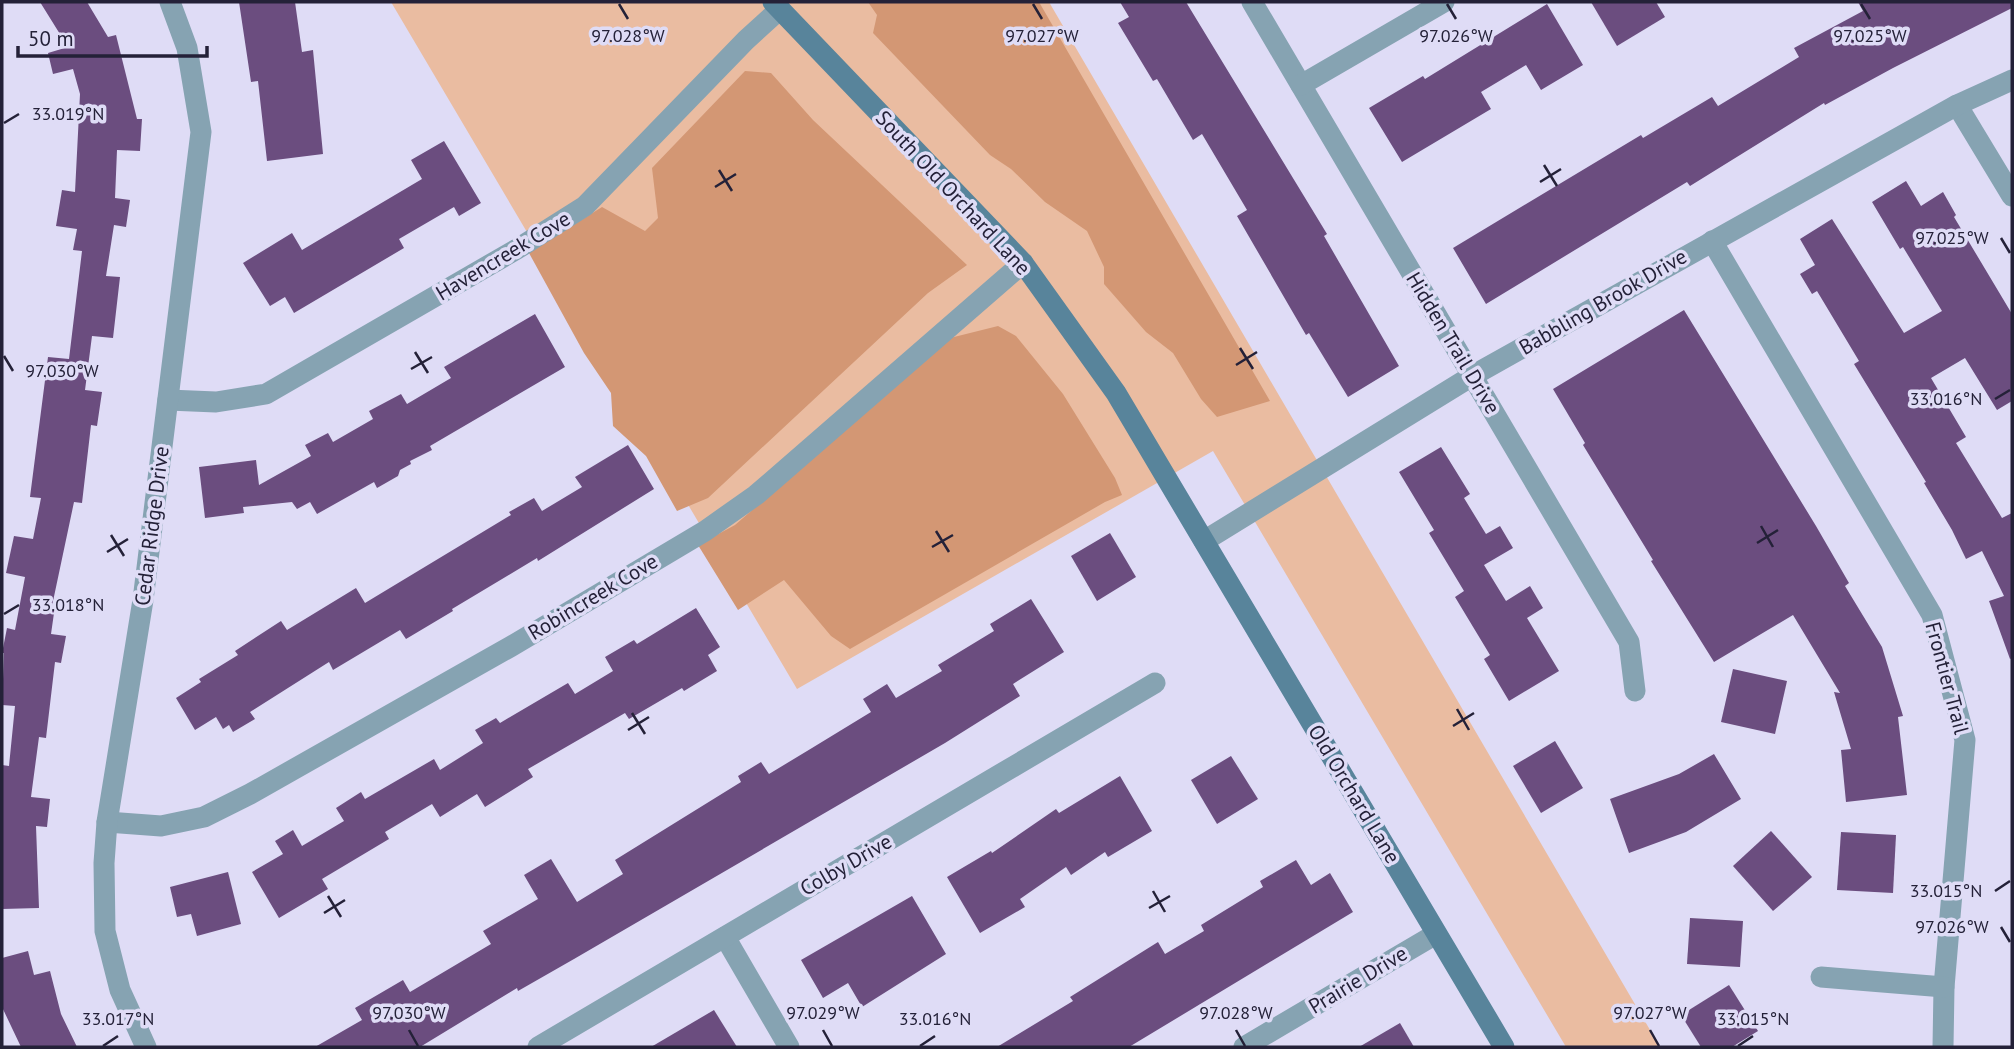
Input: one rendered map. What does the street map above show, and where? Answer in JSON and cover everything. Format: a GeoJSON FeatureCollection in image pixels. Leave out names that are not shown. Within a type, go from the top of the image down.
{"type":"FeatureCollection","features":[{"type":"Feature","properties":{"kind":"street","name":"Cedar Ridge Drive"},"geometry":{"type":"LineString","coordinates":[[146,1047],[120,990],[105,931],[104,863],[107,822],[141,613],[201,132],[187,48],[170,2]]}},
{"type":"Feature","properties":{"kind":"street","name":"Hidden Trail Drive"},"geometry":{"type":"LineString","coordinates":[[1252,2],[1629,642],[1635,691]]}},
{"type":"Feature","properties":{"kind":"street"},"geometry":{"type":"LineString","coordinates":[[1301,85],[1444,2]]}},
{"type":"Feature","properties":{"kind":"street","name":"Havencreek Cove"},"geometry":{"type":"LineString","coordinates":[[168,400],[216,402],[266,394],[505,256],[585,206],[746,40],[776,5]]}},
{"type":"Feature","properties":{"kind":"street","name":"South Old Orchard Lane"},"geometry":{"type":"LineString","coordinates":[[776,5],[1023,263],[1116,393],[1204,541]]}},
{"type":"Feature","properties":{"kind":"street","name":"Babbling Brook Drive"},"geometry":{"type":"LineString","coordinates":[[1204,541],[1472,376],[1957,105],[2012,80]]}},
{"type":"Feature","properties":{"kind":"street"},"geometry":{"type":"LineString","coordinates":[[1957,105],[2012,196]]}},
{"type":"Feature","properties":{"kind":"street","name":"Frontier Trail"},"geometry":{"type":"LineString","coordinates":[[1712,241],[1932,615],[1965,740],[1944,988],[1943,1047]]}},
{"type":"Feature","properties":{"kind":"street","name":"Robincreek Cove"},"geometry":{"type":"LineString","coordinates":[[107,822],[161,826],[204,817],[250,794],[498,654],[705,531],[756,495],[1023,263]]}},
{"type":"Feature","properties":{"kind":"street","name":"Old Orchard Lane"},"geometry":{"type":"LineString","coordinates":[[1204,541],[1504,1047]]}},
{"type":"Feature","properties":{"kind":"street","name":"Colby Drive"},"geometry":{"type":"LineString","coordinates":[[538,1047],[1155,683]]}},
{"type":"Feature","properties":{"kind":"street","name":"Prairie Drive"},"geometry":{"type":"LineString","coordinates":[[1244,1047],[1436,934]]}},
{"type":"Feature","properties":{"kind":"street"},"geometry":{"type":"LineString","coordinates":[[725,937],[789,1047]]}},
{"type":"Feature","properties":{"kind":"street"},"geometry":{"type":"LineString","coordinates":[[1821,976],[1944,988]]}},
{"type":"Feature","properties":{"kind":"shaded area"},"geometry":{"type":"Polygon","coordinates":[[[391,2],[1049,2],[1660,1047],[1566,1047],[1213,451],[797,689],[391,2]]]}},
{"type":"Feature","properties":{"kind":"shaded area"},"geometry":{"type":"Polygon","coordinates":[[[868,2],[1039,2],[1270,401],[1217,417],[1201,399],[1173,353],[1146,332],[1104,284],[1104,267],[1087,231],[1045,202],[1011,169],[990,155],[873,33],[877,15],[868,2]]]}},
{"type":"Feature","properties":{"kind":"shaded area"},"geometry":{"type":"Polygon","coordinates":[[[745,71],[771,73],[813,120],[967,265],[928,293],[708,498],[677,511],[646,456],[613,426],[611,393],[584,353],[529,253],[602,207],[645,231],[658,218],[652,168],[745,71]]]}},
{"type":"Feature","properties":{"kind":"shaded area"},"geometry":{"type":"Polygon","coordinates":[[[998,326],[1016,336],[1063,394],[1115,478],[1122,495],[1105,502],[850,649],[831,636],[784,580],[738,610],[698,545],[735,525],[950,338],[998,326]]]}},
{"type":"Feature","properties":{"kind":"building"},"geometry":{"type":"Polygon","coordinates":[[[40,2],[87,2],[108,37],[116,35],[137,119],[142,119],[140,151],[117,150],[115,198],[130,200],[126,227],[114,225],[106,276],[120,277],[113,338],[92,336],[85,390],[102,392],[97,426],[91,425],[82,503],[74,502],[52,606],[55,606],[51,634],[66,636],[61,663],[55,662],[46,738],[39,737],[31,797],[50,799],[47,827],[36,826],[39,908],[2,909],[2,765],[9,766],[15,706],[2,705],[2,653],[7,628],[15,630],[25,577],[6,573],[14,536],[33,539],[41,498],[30,497],[48,357],[69,359],[82,251],[73,250],[77,229],[56,226],[62,190],[75,192],[80,94],[73,69],[53,74],[48,53],[68,47],[40,2]]]}},
{"type":"Feature","properties":{"kind":"building"},"geometry":{"type":"Polygon","coordinates":[[[239,2],[295,2],[302,52],[313,50],[323,154],[267,161],[258,81],[251,82],[239,2]]]}},
{"type":"Feature","properties":{"kind":"building"},"geometry":{"type":"Polygon","coordinates":[[[1120,2],[1186,2],[1327,234],[1324,236],[1399,366],[1348,397],[1309,333],[1306,335],[1237,216],[1247,210],[1202,134],[1193,140],[1157,79],[1153,81],[1118,23],[1129,17],[1120,2]]]}},
{"type":"Feature","properties":{"kind":"building"},"geometry":{"type":"Polygon","coordinates":[[[1591,2],[1656,2],[1665,17],[1617,46],[1591,2]]]}},
{"type":"Feature","properties":{"kind":"building"},"geometry":{"type":"Polygon","coordinates":[[[1858,2],[2012,2],[2012,8],[1825,105],[1824,103],[1690,186],[1687,182],[1486,304],[1453,248],[1641,135],[1643,138],[1712,97],[1718,106],[1799,57],[1794,48],[1863,11],[1858,2]]]}},
{"type":"Feature","properties":{"kind":"building"},"geometry":{"type":"Polygon","coordinates":[[[1547,4],[1583,65],[1541,90],[1526,65],[1481,92],[1491,109],[1402,162],[1369,108],[1423,76],[1425,79],[1547,4]]]}},
{"type":"Feature","properties":{"kind":"building"},"geometry":{"type":"Polygon","coordinates":[[[444,141],[481,203],[459,216],[454,207],[399,239],[404,248],[294,313],[285,297],[270,306],[243,263],[292,233],[302,250],[422,179],[411,160],[444,141]]]}},
{"type":"Feature","properties":{"kind":"building"},"geometry":{"type":"Polygon","coordinates":[[[1906,181],[1921,206],[1943,192],[1956,215],[1954,217],[2012,314],[2012,401],[1997,410],[1965,358],[1931,378],[1966,437],[1956,443],[2002,518],[2012,513],[2010,659],[1989,601],[2004,596],[1982,551],[1966,559],[1924,483],[1926,482],[1854,364],[1859,361],[1817,291],[1812,294],[1800,274],[1815,265],[1800,239],[1832,219],[1904,333],[1942,311],[1872,202],[1906,181]]]}},
{"type":"Feature","properties":{"kind":"building"},"geometry":{"type":"Polygon","coordinates":[[[1684,310],[1816,526],[1849,583],[1845,586],[1882,647],[1903,716],[1898,717],[1907,795],[1846,802],[1841,750],[1851,749],[1834,692],[1840,693],[1793,615],[1714,662],[1651,561],[1653,560],[1583,445],[1585,443],[1553,389],[1684,310]]]}},
{"type":"Feature","properties":{"kind":"building"},"geometry":{"type":"Polygon","coordinates":[[[535,314],[565,367],[430,446],[432,450],[410,461],[411,464],[400,470],[398,476],[377,488],[374,482],[317,514],[310,502],[297,509],[292,502],[243,507],[244,513],[205,518],[199,467],[256,460],[259,485],[311,456],[305,445],[328,433],[333,442],[373,419],[369,411],[401,394],[407,404],[451,378],[444,367],[535,314]]]}},
{"type":"Feature","properties":{"kind":"building"},"geometry":{"type":"Polygon","coordinates":[[[628,445],[654,489],[406,639],[400,630],[333,670],[329,662],[250,712],[255,719],[233,732],[229,725],[223,729],[216,717],[195,730],[176,698],[201,682],[199,679],[238,655],[235,651],[281,621],[287,630],[356,588],[365,603],[511,515],[509,512],[534,498],[542,511],[582,487],[575,477],[628,445]]]}},
{"type":"Feature","properties":{"kind":"building"},"geometry":{"type":"Polygon","coordinates":[[[1441,447],[1470,494],[1464,498],[1486,534],[1500,526],[1513,548],[1484,565],[1506,601],[1530,586],[1543,608],[1527,618],[1559,671],[1509,701],[1484,659],[1490,655],[1455,597],[1464,591],[1429,533],[1434,530],[1399,472],[1441,447]]]}},
{"type":"Feature","properties":{"kind":"building"},"geometry":{"type":"Polygon","coordinates":[[[1110,533],[1136,577],[1097,601],[1071,556],[1110,533]]]}},
{"type":"Feature","properties":{"kind":"building"},"geometry":{"type":"Polygon","coordinates":[[[1031,599],[1064,652],[1013,684],[1020,696],[945,743],[518,991],[517,988],[420,1047],[315,1047],[362,1020],[355,1008],[403,980],[410,992],[491,944],[483,931],[538,899],[524,875],[551,859],[577,902],[623,874],[615,860],[741,782],[738,776],[761,762],[769,774],[871,712],[863,699],[887,684],[896,698],[942,671],[938,665],[994,631],[990,624],[1031,599]]]}},
{"type":"Feature","properties":{"kind":"building"},"geometry":{"type":"Polygon","coordinates":[[[696,608],[720,647],[708,655],[717,671],[629,719],[625,713],[528,769],[533,777],[485,807],[477,794],[440,817],[432,804],[385,832],[389,839],[322,879],[328,889],[279,918],[252,872],[283,854],[275,841],[293,830],[302,846],[344,821],[336,808],[361,792],[365,799],[434,759],[440,770],[483,743],[475,730],[496,718],[500,723],[568,683],[575,694],[613,671],[605,657],[634,640],[637,644],[696,608]]]}},
{"type":"Feature","properties":{"kind":"building"},"geometry":{"type":"Polygon","coordinates":[[[1733,669],[1787,681],[1775,734],[1721,722],[1733,669]]]}},
{"type":"Feature","properties":{"kind":"building"},"geometry":{"type":"Polygon","coordinates":[[[1555,741],[1583,788],[1541,813],[1513,766],[1555,741]]]}},
{"type":"Feature","properties":{"kind":"building"},"geometry":{"type":"Polygon","coordinates":[[[1714,754],[1741,799],[1686,832],[1629,853],[1610,799],[1679,774],[1714,754]]]}},
{"type":"Feature","properties":{"kind":"building"},"geometry":{"type":"Polygon","coordinates":[[[1231,756],[1258,799],[1217,824],[1191,780],[1231,756]]]}},
{"type":"Feature","properties":{"kind":"building"},"geometry":{"type":"Polygon","coordinates":[[[1120,776],[1152,831],[1108,857],[1105,852],[1071,875],[1066,867],[1020,899],[1025,907],[980,933],[947,877],[991,851],[992,853],[1056,809],[1059,813],[1120,776]]]}},
{"type":"Feature","properties":{"kind":"building"},"geometry":{"type":"Polygon","coordinates":[[[1771,831],[1812,877],[1773,911],[1733,866],[1771,831]]]}},
{"type":"Feature","properties":{"kind":"building"},"geometry":{"type":"Polygon","coordinates":[[[1841,832],[1896,835],[1893,893],[1837,890],[1841,832]]]}},
{"type":"Feature","properties":{"kind":"building"},"geometry":{"type":"Polygon","coordinates":[[[1296,860],[1311,885],[1330,873],[1353,912],[1129,1047],[997,1047],[1073,1001],[1070,997],[1158,942],[1165,954],[1204,931],[1201,925],[1263,887],[1260,881],[1296,860]]]}},
{"type":"Feature","properties":{"kind":"building"},"geometry":{"type":"Polygon","coordinates":[[[228,872],[241,924],[197,936],[191,914],[177,917],[170,887],[228,872]]]}},
{"type":"Feature","properties":{"kind":"building"},"geometry":{"type":"Polygon","coordinates":[[[912,896],[946,954],[862,1007],[848,983],[823,998],[801,960],[912,896]]]}},
{"type":"Feature","properties":{"kind":"building"},"geometry":{"type":"Polygon","coordinates":[[[1690,918],[1743,921],[1740,967],[1687,964],[1690,918]]]}},
{"type":"Feature","properties":{"kind":"building"},"geometry":{"type":"Polygon","coordinates":[[[28,951],[34,975],[50,971],[61,1014],[77,1047],[21,1047],[2,1007],[2,958],[28,951]]]}},
{"type":"Feature","properties":{"kind":"building"},"geometry":{"type":"Polygon","coordinates":[[[1729,985],[1758,1031],[1732,1047],[1701,1047],[1681,1015],[1729,985]]]}},
{"type":"Feature","properties":{"kind":"building"},"geometry":{"type":"Polygon","coordinates":[[[714,1010],[737,1047],[651,1047],[714,1010]]]}},
{"type":"Feature","properties":{"kind":"building"},"geometry":{"type":"Polygon","coordinates":[[[1400,1023],[1414,1047],[1359,1047],[1400,1023]]]}}]}
